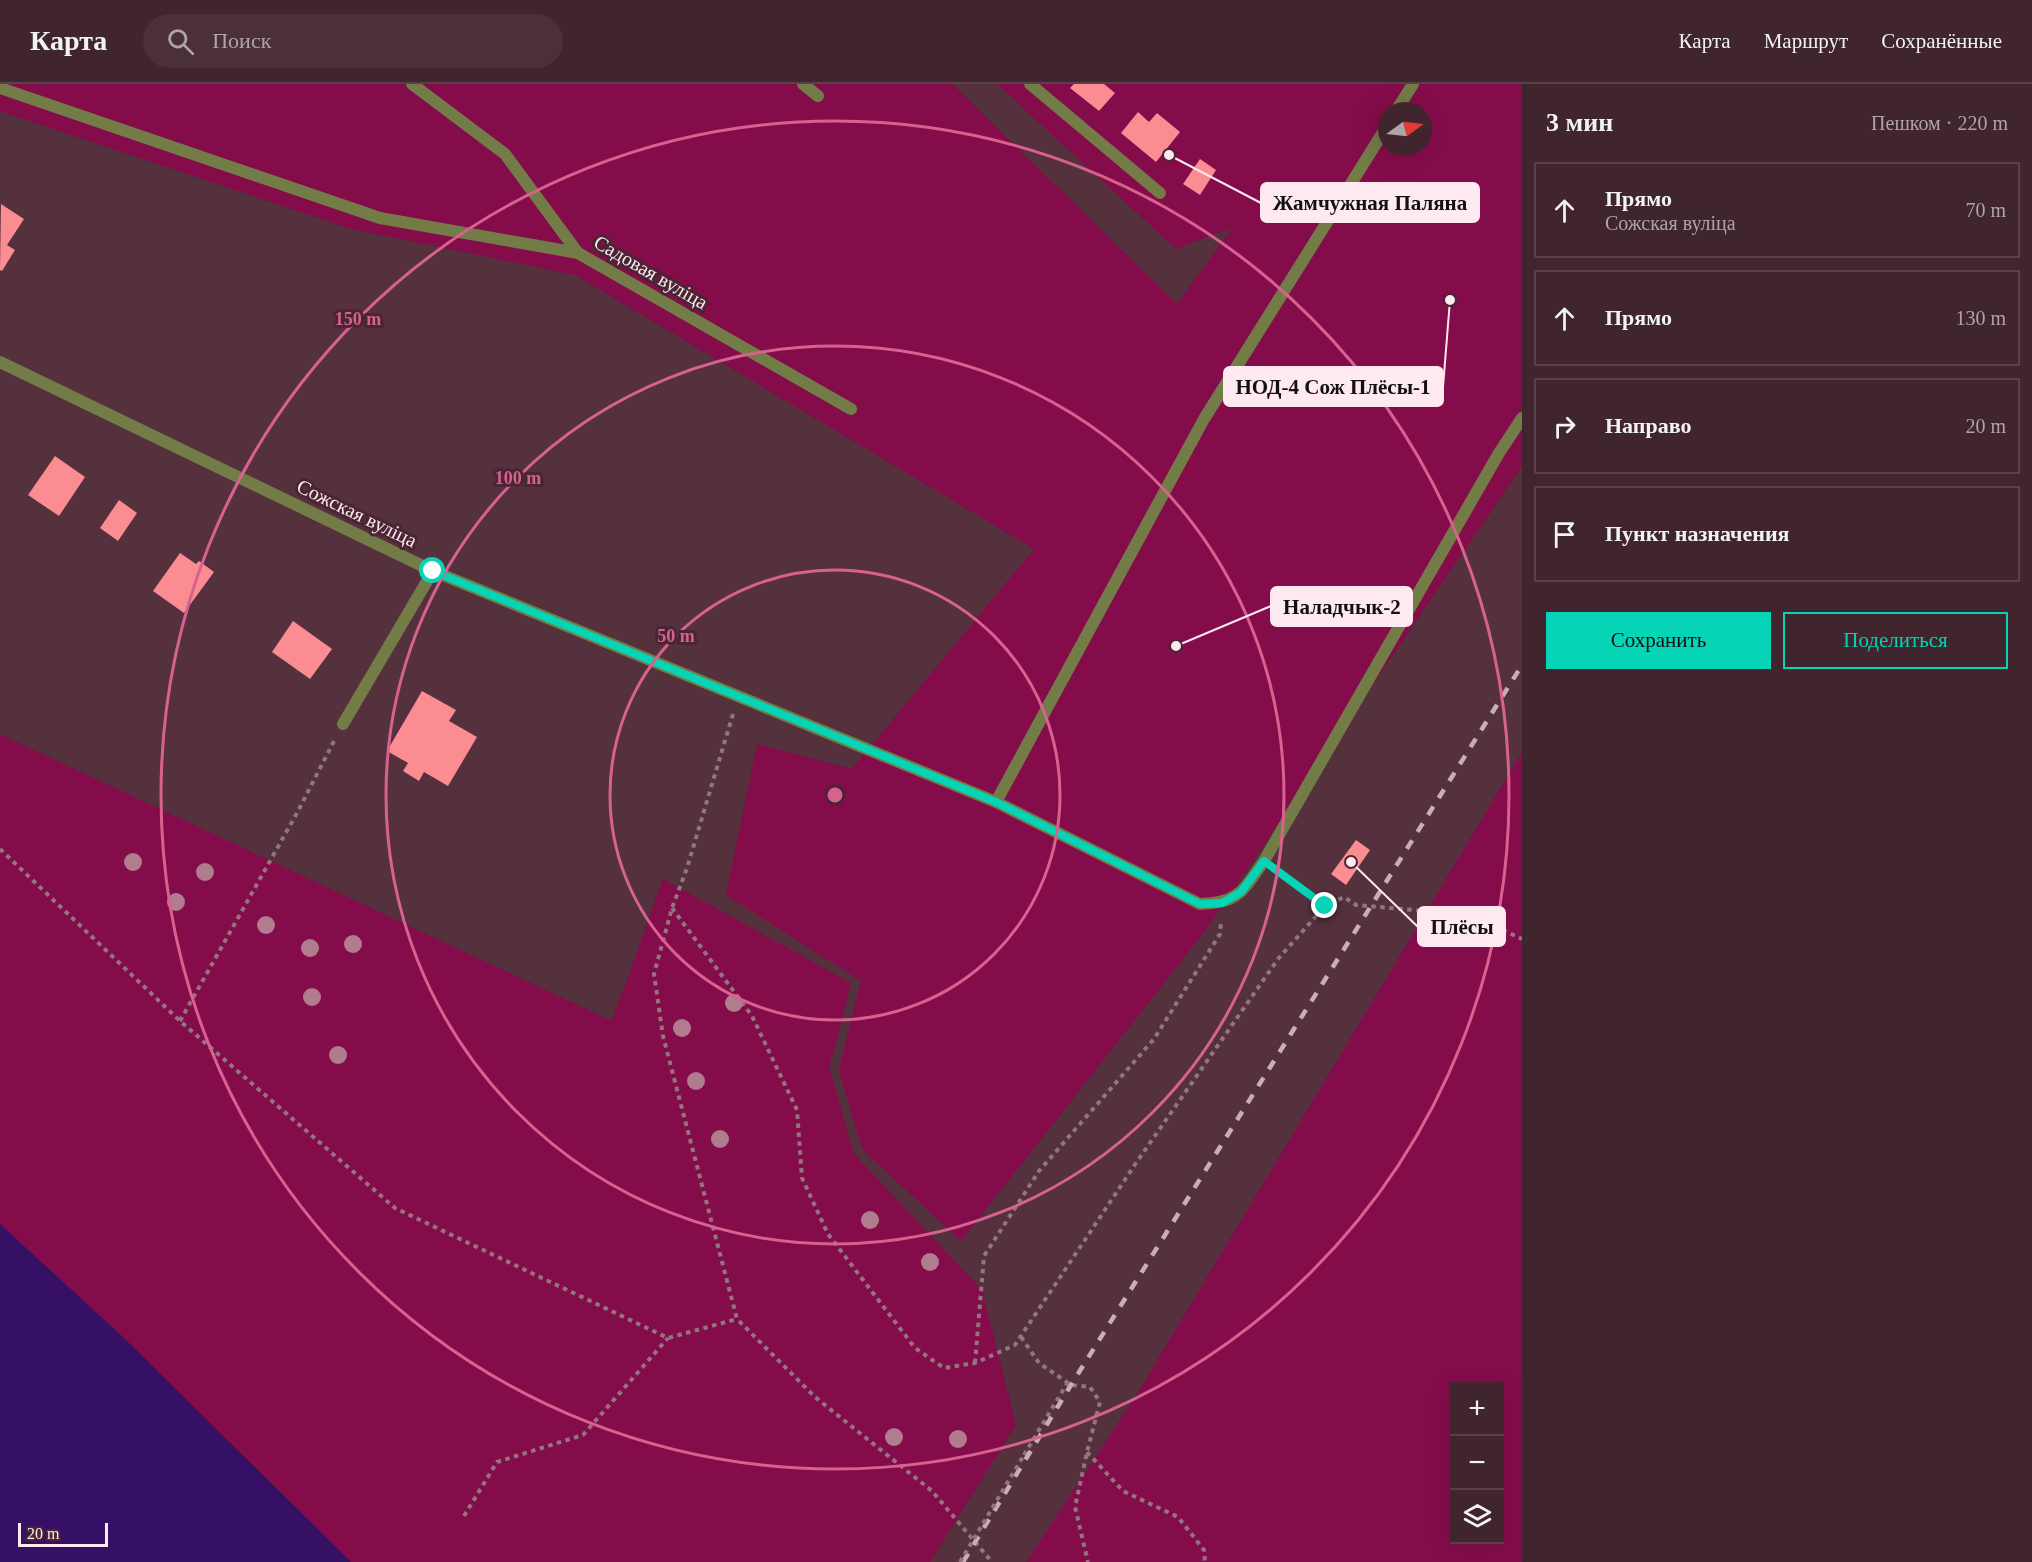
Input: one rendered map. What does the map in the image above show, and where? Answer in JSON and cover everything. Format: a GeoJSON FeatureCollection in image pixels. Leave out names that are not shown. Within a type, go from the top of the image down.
{"type":"FeatureCollection","features":[{"type":"Feature","properties":{"kind":"street","name":"Садовая вуліца"},"geometry":{"type":"LineString","coordinates":[[412,84],[505,154],[578,253],[851,409]]}},
{"type":"Feature","properties":{"kind":"street"},"geometry":{"type":"LineString","coordinates":[[803,84],[818,96]]}},
{"type":"Feature","properties":{"kind":"street"},"geometry":{"type":"LineString","coordinates":[[1030,84],[1160,193]]}},
{"type":"Feature","properties":{"kind":"street"},"geometry":{"type":"LineString","coordinates":[[1402,102],[1413,84]]}},
{"type":"Feature","properties":{"kind":"street"},"geometry":{"type":"LineString","coordinates":[[0,88],[381,218],[578,253]]}},
{"type":"Feature","properties":{"kind":"street"},"geometry":{"type":"LineString","coordinates":[[996,802],[1204,419],[1378,140]]}},
{"type":"Feature","properties":{"kind":"street","name":"Сожская вуліца"},"geometry":{"type":"LineString","coordinates":[[0,362],[433,571],[996,802],[1200,904],[1222,903]]}},
{"type":"Feature","properties":{"kind":"street"},"geometry":{"type":"LineString","coordinates":[[1222,903],[1241,892],[1264,861],[1499,453],[1522,418]]}},
{"type":"Feature","properties":{"kind":"street"},"geometry":{"type":"LineString","coordinates":[[343,724],[433,571]]}},
{"type":"Feature","properties":{"kind":"path"},"geometry":{"type":"LineString","coordinates":[[738,696],[687,868],[672,908],[654,974],[663,1036],[736,1318],[815,1397],[932,1491],[992,1562]]}},
{"type":"Feature","properties":{"kind":"path"},"geometry":{"type":"LineString","coordinates":[[180,1021],[297,813],[343,724]]}},
{"type":"Feature","properties":{"kind":"path"},"geometry":{"type":"LineString","coordinates":[[0,849],[180,1021],[395,1208],[668,1338]]}},
{"type":"Feature","properties":{"kind":"path"},"geometry":{"type":"LineString","coordinates":[[1264,861],[1325,906]]}},
{"type":"Feature","properties":{"kind":"path"},"geometry":{"type":"LineString","coordinates":[[672,908],[756,1024],[797,1110],[802,1178],[828,1234],[915,1348],[944,1368],[975,1363],[1016,1345],[1136,1163],[1278,959],[1325,906],[1344,897],[1356,905],[1471,915],[1522,939]]}},
{"type":"Feature","properties":{"kind":"path"},"geometry":{"type":"LineString","coordinates":[[975,1363],[984,1256],[1039,1171],[1154,1039],[1220,934],[1222,903]]}},
{"type":"Feature","properties":{"kind":"path"},"geometry":{"type":"LineString","coordinates":[[464,1516],[496,1462],[583,1435],[668,1338],[736,1318]]}},
{"type":"Feature","properties":{"kind":"path"},"geometry":{"type":"LineString","coordinates":[[1021,1337],[1039,1363],[1071,1385],[1090,1388],[1100,1402],[1075,1507],[1088,1562]]}},
{"type":"Feature","properties":{"kind":"path"},"geometry":{"type":"LineString","coordinates":[[960,1562],[1068,1382]]}},
{"type":"Feature","properties":{"kind":"path"},"geometry":{"type":"LineString","coordinates":[[1087,1452],[1123,1491],[1178,1517],[1204,1550],[1205,1562]]}},
{"type":"Feature","properties":{"kind":"shaded area"},"geometry":{"type":"Polygon","coordinates":[[[0,84],[952,84],[1177,304],[1233,227],[1176,249],[997,84],[1522,84],[1522,466],[1205,931],[961,1241],[862,1149],[839,1070],[861,981],[726,895],[757,744],[852,769],[1034,549],[575,275],[351,229],[0,111],[0,84]]]}},
{"type":"Feature","properties":{"kind":"shaded area"},"geometry":{"type":"Polygon","coordinates":[[[0,734],[612,1021],[663,879],[851,983],[829,1068],[854,1154],[982,1290],[1016,1425],[930,1562],[351,1562],[124,1338],[0,1224],[0,734]]]}},
{"type":"Feature","properties":{"kind":"shaded area"},"geometry":{"type":"Polygon","coordinates":[[[1522,752],[1522,1562],[1026,1562],[1134,1399],[1522,752]]]}},
{"type":"Feature","properties":{"kind":"shaded area"},"geometry":{"type":"Polygon","coordinates":[[[0,1224],[124,1338],[351,1562],[0,1562],[0,1224]]]}},
{"type":"Feature","properties":{"kind":"building"},"geometry":{"type":"Polygon","coordinates":[[[1074,84],[1104,84],[1115,93],[1099,111],[1070,88],[1074,84]]]}},
{"type":"Feature","properties":{"kind":"building"},"geometry":{"type":"Polygon","coordinates":[[[1138,112],[1149,122],[1157,113],[1180,132],[1156,162],[1121,133],[1138,112]]]}},
{"type":"Feature","properties":{"kind":"building"},"geometry":{"type":"Polygon","coordinates":[[[1200,159],[1216,170],[1200,195],[1183,184],[1200,159]]]}},
{"type":"Feature","properties":{"kind":"building"},"geometry":{"type":"Polygon","coordinates":[[[1,204],[24,219],[7,245],[15,250],[2,271],[0,270],[1,204]]]}},
{"type":"Feature","properties":{"kind":"building"},"geometry":{"type":"Polygon","coordinates":[[[55,456],[85,477],[59,516],[28,495],[55,456]]]}},
{"type":"Feature","properties":{"kind":"building"},"geometry":{"type":"Polygon","coordinates":[[[119,500],[137,513],[118,541],[100,528],[119,500]]]}},
{"type":"Feature","properties":{"kind":"building"},"geometry":{"type":"Polygon","coordinates":[[[180,553],[196,564],[199,561],[214,572],[184,613],[153,591],[180,553]]]}},
{"type":"Feature","properties":{"kind":"building"},"geometry":{"type":"Polygon","coordinates":[[[293,621],[332,649],[310,679],[272,652],[293,621]]]}},
{"type":"Feature","properties":{"kind":"building"},"geometry":{"type":"Polygon","coordinates":[[[422,691],[456,710],[449,721],[477,737],[448,786],[424,772],[419,781],[403,771],[408,763],[387,751],[422,691]]]}},
{"type":"Feature","properties":{"kind":"building"},"geometry":{"type":"Polygon","coordinates":[[[1356,840],[1370,850],[1346,885],[1331,874],[1356,840]]]}},
{"type":"Feature","properties":{"kind":"railway"},"geometry":{"type":"LineString","coordinates":[[963,1562],[1071,1385],[1522,665]]}},
{"type":"Feature","properties":{"kind":"place","name":"Жамчужная Паляна"},"geometry":{"type":"Point","coordinates":[1169,155]}},
{"type":"Feature","properties":{"kind":"place","name":"НОД-4 Сож Плёсы-1"},"geometry":{"type":"Point","coordinates":[1450,300]}},
{"type":"Feature","properties":{"kind":"place","name":"Наладчык-2"},"geometry":{"type":"Point","coordinates":[1176,646]}},
{"type":"Feature","properties":{"kind":"place","name":"Плёсы"},"geometry":{"type":"Point","coordinates":[1351,862]}},
{"type":"Feature","properties":{"kind":"route"},"geometry":{"type":"LineString","coordinates":[[433,571],[996,802],[1200,904],[1222,903],[1241,892],[1264,861],[1325,906]]}}]}
